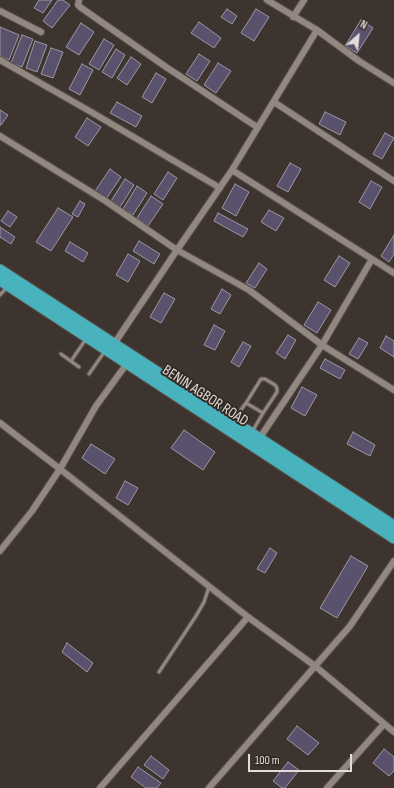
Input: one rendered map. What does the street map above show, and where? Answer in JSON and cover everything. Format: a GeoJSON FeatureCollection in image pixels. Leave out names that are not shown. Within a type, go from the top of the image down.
{"type":"FeatureCollection","features":[{"type":"Feature","properties":{"kind":"highway","name":"BENIN AGBOR ROAD"},"geometry":{"type":"LineString","coordinates":[[0,270],[129,360],[394,538]]}},
{"type":"Feature","properties":{"kind":"highway","name":"BENIN AGBOR ROAD"},"geometry":{"type":"LineString","coordinates":[[4,283],[87,337],[110,347]]}},
{"type":"Feature","properties":{"kind":"highway","name":"BENIN AGBOR ROAD"},"geometry":{"type":"LineString","coordinates":[[129,360],[232,421],[394,526]]}},
{"type":"Feature","properties":{"kind":"street"},"geometry":{"type":"LineString","coordinates":[[79,0],[78,5],[80,7],[257,127]]}},
{"type":"Feature","properties":{"kind":"street"},"geometry":{"type":"LineString","coordinates":[[267,0],[293,17],[317,30],[359,61],[394,83]]}},
{"type":"Feature","properties":{"kind":"street"},"geometry":{"type":"LineString","coordinates":[[293,17],[304,0]]}},
{"type":"Feature","properties":{"kind":"street"},"geometry":{"type":"LineString","coordinates":[[0,11],[41,32]]}},
{"type":"Feature","properties":{"kind":"street"},"geometry":{"type":"LineString","coordinates":[[110,347],[232,170],[317,30]]}},
{"type":"Feature","properties":{"kind":"street"},"geometry":{"type":"LineString","coordinates":[[0,60],[220,188]]}},
{"type":"Feature","properties":{"kind":"street"},"geometry":{"type":"LineString","coordinates":[[274,102],[394,181]]}},
{"type":"Feature","properties":{"kind":"street"},"geometry":{"type":"LineString","coordinates":[[0,136],[104,200],[176,250],[248,290],[322,344],[394,390]]}},
{"type":"Feature","properties":{"kind":"street"},"geometry":{"type":"LineString","coordinates":[[232,170],[394,273]]}},
{"type":"Feature","properties":{"kind":"street"},"geometry":{"type":"LineString","coordinates":[[255,436],[322,344],[372,259]]}},
{"type":"Feature","properties":{"kind":"street"},"geometry":{"type":"LineString","coordinates":[[0,552],[32,511],[60,469],[96,406],[129,360]]}},
{"type":"Feature","properties":{"kind":"street"},"geometry":{"type":"LineString","coordinates":[[0,422],[248,617],[314,666],[394,732]]}},
{"type":"Feature","properties":{"kind":"street"},"geometry":{"type":"LineString","coordinates":[[208,788],[314,666],[325,657],[350,626],[394,561]]}},
{"type":"Feature","properties":{"kind":"street"},"geometry":{"type":"LineString","coordinates":[[100,788],[248,617]]}},
{"type":"Feature","properties":{"kind":"street"},"geometry":{"type":"LineString","coordinates":[[327,788],[384,724]]}},
{"type":"Feature","properties":{"kind":"lane"},"geometry":{"type":"LineString","coordinates":[[0,295],[4,283]]}},
{"type":"Feature","properties":{"kind":"lane"},"geometry":{"type":"LineString","coordinates":[[71,361],[87,337]]}},
{"type":"Feature","properties":{"kind":"lane"},"geometry":{"type":"LineString","coordinates":[[89,374],[110,347]]}},
{"type":"Feature","properties":{"kind":"lane"},"geometry":{"type":"LineString","coordinates":[[61,354],[79,367]]}},
{"type":"Feature","properties":{"kind":"lane"},"geometry":{"type":"LineString","coordinates":[[232,421],[246,403],[261,379],[265,379],[275,385],[277,392],[263,413],[255,436]]}},
{"type":"Feature","properties":{"kind":"lane"},"geometry":{"type":"LineString","coordinates":[[246,403],[263,413]]}},
{"type":"Feature","properties":{"kind":"lane"},"geometry":{"type":"LineString","coordinates":[[160,672],[204,602],[209,586]]}},
{"type":"Feature","properties":{"kind":"building"},"geometry":{"type":"Polygon","coordinates":[[[39,0],[52,0],[43,13],[34,8],[39,0]]]}},
{"type":"Feature","properties":{"kind":"building"},"geometry":{"type":"Polygon","coordinates":[[[58,0],[63,0],[70,5],[52,28],[43,21],[58,0]]]}},
{"type":"Feature","properties":{"kind":"building"},"geometry":{"type":"Polygon","coordinates":[[[227,9],[237,16],[232,24],[221,17],[227,9]]]}},
{"type":"Feature","properties":{"kind":"building"},"geometry":{"type":"Polygon","coordinates":[[[256,9],[269,17],[254,41],[241,33],[256,9]]]}},
{"type":"Feature","properties":{"kind":"building"},"geometry":{"type":"Polygon","coordinates":[[[361,20],[373,28],[357,53],[345,46],[361,20]]]}},
{"type":"Feature","properties":{"kind":"building"},"geometry":{"type":"Polygon","coordinates":[[[199,22],[221,38],[214,48],[191,33],[199,22]]]}},
{"type":"Feature","properties":{"kind":"building"},"geometry":{"type":"Polygon","coordinates":[[[81,23],[94,32],[79,55],[66,47],[81,23]]]}},
{"type":"Feature","properties":{"kind":"building"},"geometry":{"type":"Polygon","coordinates":[[[0,27],[19,35],[9,60],[0,56],[0,27]]]}},
{"type":"Feature","properties":{"kind":"building"},"geometry":{"type":"Polygon","coordinates":[[[22,35],[33,39],[22,67],[11,63],[22,35]]]}},
{"type":"Feature","properties":{"kind":"building"},"geometry":{"type":"Polygon","coordinates":[[[104,39],[114,45],[99,70],[89,64],[104,39]]]}},
{"type":"Feature","properties":{"kind":"building"},"geometry":{"type":"Polygon","coordinates":[[[35,41],[47,45],[37,72],[26,68],[35,41]]]}},
{"type":"Feature","properties":{"kind":"building"},"geometry":{"type":"Polygon","coordinates":[[[51,48],[63,52],[53,78],[41,74],[51,48]]]}},
{"type":"Feature","properties":{"kind":"building"},"geometry":{"type":"Polygon","coordinates":[[[116,49],[125,55],[112,78],[102,72],[116,49]]]}},
{"type":"Feature","properties":{"kind":"building"},"geometry":{"type":"Polygon","coordinates":[[[199,54],[210,61],[197,81],[186,74],[199,54]]]}},
{"type":"Feature","properties":{"kind":"building"},"geometry":{"type":"Polygon","coordinates":[[[131,57],[141,64],[127,85],[117,78],[131,57]]]}},
{"type":"Feature","properties":{"kind":"building"},"geometry":{"type":"Polygon","coordinates":[[[218,63],[231,71],[216,93],[204,85],[218,63]]]}},
{"type":"Feature","properties":{"kind":"building"},"geometry":{"type":"Polygon","coordinates":[[[82,64],[93,70],[80,95],[69,89],[82,64]]]}},
{"type":"Feature","properties":{"kind":"building"},"geometry":{"type":"Polygon","coordinates":[[[156,73],[166,79],[152,103],[142,97],[156,73]]]}},
{"type":"Feature","properties":{"kind":"building"},"geometry":{"type":"Polygon","coordinates":[[[117,102],[142,116],[136,127],[110,113],[117,102]]]}},
{"type":"Feature","properties":{"kind":"building"},"geometry":{"type":"Polygon","coordinates":[[[0,110],[8,115],[1,125],[0,125],[0,110]]]}},
{"type":"Feature","properties":{"kind":"building"},"geometry":{"type":"Polygon","coordinates":[[[325,112],[346,122],[340,135],[319,124],[325,112]]]}},
{"type":"Feature","properties":{"kind":"building"},"geometry":{"type":"Polygon","coordinates":[[[87,118],[101,127],[88,146],[75,137],[87,118]]]}},
{"type":"Feature","properties":{"kind":"building"},"geometry":{"type":"Polygon","coordinates":[[[385,133],[394,138],[382,159],[373,154],[385,133]]]}},
{"type":"Feature","properties":{"kind":"building"},"geometry":{"type":"Polygon","coordinates":[[[290,163],[301,169],[288,192],[277,186],[290,163]]]}},
{"type":"Feature","properties":{"kind":"building"},"geometry":{"type":"Polygon","coordinates":[[[110,169],[121,177],[106,199],[95,191],[110,169]]]}},
{"type":"Feature","properties":{"kind":"building"},"geometry":{"type":"Polygon","coordinates":[[[168,172],[177,178],[163,200],[154,194],[168,172]]]}},
{"type":"Feature","properties":{"kind":"building"},"geometry":{"type":"Polygon","coordinates":[[[125,179],[134,185],[120,207],[111,201],[125,179]]]}},
{"type":"Feature","properties":{"kind":"building"},"geometry":{"type":"Polygon","coordinates":[[[371,181],[382,187],[370,209],[359,202],[371,181]]]}},
{"type":"Feature","properties":{"kind":"building"},"geometry":{"type":"Polygon","coordinates":[[[235,184],[249,192],[236,216],[222,208],[235,184]]]}},
{"type":"Feature","properties":{"kind":"building"},"geometry":{"type":"Polygon","coordinates":[[[137,186],[147,193],[133,215],[123,209],[137,186]]]}},
{"type":"Feature","properties":{"kind":"building"},"geometry":{"type":"Polygon","coordinates":[[[151,196],[163,204],[148,226],[137,218],[151,196]]]}},
{"type":"Feature","properties":{"kind":"building"},"geometry":{"type":"Polygon","coordinates":[[[80,201],[85,204],[78,217],[72,214],[80,201]]]}},
{"type":"Feature","properties":{"kind":"building"},"geometry":{"type":"Polygon","coordinates":[[[58,208],[73,217],[51,251],[36,242],[58,208]]]}},
{"type":"Feature","properties":{"kind":"building"},"geometry":{"type":"Polygon","coordinates":[[[269,210],[284,218],[276,231],[261,222],[269,210]]]}},
{"type":"Feature","properties":{"kind":"building"},"geometry":{"type":"Polygon","coordinates":[[[8,211],[17,217],[10,227],[1,221],[8,211]]]}},
{"type":"Feature","properties":{"kind":"building"},"geometry":{"type":"Polygon","coordinates":[[[218,213],[248,229],[243,237],[214,221],[218,213]]]}},
{"type":"Feature","properties":{"kind":"building"},"geometry":{"type":"Polygon","coordinates":[[[0,227],[15,237],[11,244],[0,237],[0,227]]]}},
{"type":"Feature","properties":{"kind":"building"},"geometry":{"type":"Polygon","coordinates":[[[394,235],[394,254],[389,262],[381,256],[394,235]]]}},
{"type":"Feature","properties":{"kind":"building"},"geometry":{"type":"Polygon","coordinates":[[[139,241],[160,254],[154,264],[133,251],[139,241]]]}},
{"type":"Feature","properties":{"kind":"building"},"geometry":{"type":"Polygon","coordinates":[[[70,242],[88,253],[83,262],[65,251],[70,242]]]}},
{"type":"Feature","properties":{"kind":"building"},"geometry":{"type":"Polygon","coordinates":[[[128,254],[140,261],[128,282],[116,275],[128,254]]]}},
{"type":"Feature","properties":{"kind":"building"},"geometry":{"type":"Polygon","coordinates":[[[339,256],[350,263],[335,287],[324,280],[339,256]]]}},
{"type":"Feature","properties":{"kind":"building"},"geometry":{"type":"Polygon","coordinates":[[[259,263],[267,269],[255,288],[246,283],[259,263]]]}},
{"type":"Feature","properties":{"kind":"building"},"geometry":{"type":"Polygon","coordinates":[[[222,289],[231,295],[220,314],[211,309],[222,289]]]}},
{"type":"Feature","properties":{"kind":"building"},"geometry":{"type":"Polygon","coordinates":[[[164,293],[175,299],[161,323],[150,317],[164,293]]]}},
{"type":"Feature","properties":{"kind":"building"},"geometry":{"type":"Polygon","coordinates":[[[318,302],[331,310],[317,333],[304,325],[318,302]]]}},
{"type":"Feature","properties":{"kind":"building"},"geometry":{"type":"Polygon","coordinates":[[[214,325],[225,331],[215,350],[204,345],[214,325]]]}},
{"type":"Feature","properties":{"kind":"building"},"geometry":{"type":"Polygon","coordinates":[[[288,335],[296,340],[285,359],[276,353],[288,335]]]}},
{"type":"Feature","properties":{"kind":"building"},"geometry":{"type":"Polygon","coordinates":[[[386,336],[394,341],[394,357],[380,348],[386,336]]]}},
{"type":"Feature","properties":{"kind":"building"},"geometry":{"type":"Polygon","coordinates":[[[359,338],[368,343],[358,359],[349,354],[359,338]]]}},
{"type":"Feature","properties":{"kind":"building"},"geometry":{"type":"Polygon","coordinates":[[[243,342],[251,346],[239,367],[231,362],[243,342]]]}},
{"type":"Feature","properties":{"kind":"building"},"geometry":{"type":"Polygon","coordinates":[[[325,359],[345,370],[340,379],[320,368],[325,359]]]}},
{"type":"Feature","properties":{"kind":"building"},"geometry":{"type":"Polygon","coordinates":[[[302,387],[317,395],[305,416],[291,408],[302,387]]]}},
{"type":"Feature","properties":{"kind":"building"},"geometry":{"type":"Polygon","coordinates":[[[184,430],[215,452],[203,470],[171,448],[184,430]]]}},
{"type":"Feature","properties":{"kind":"building"},"geometry":{"type":"Polygon","coordinates":[[[353,432],[375,445],[370,456],[347,444],[353,432]]]}},
{"type":"Feature","properties":{"kind":"building"},"geometry":{"type":"Polygon","coordinates":[[[91,444],[115,459],[105,474],[82,458],[91,444]]]}},
{"type":"Feature","properties":{"kind":"building"},"geometry":{"type":"Polygon","coordinates":[[[125,481],[138,488],[128,505],[116,498],[125,481]]]}},
{"type":"Feature","properties":{"kind":"building"},"geometry":{"type":"Polygon","coordinates":[[[270,548],[277,553],[265,573],[257,569],[270,548]]]}},
{"type":"Feature","properties":{"kind":"building"},"geometry":{"type":"Polygon","coordinates":[[[351,556],[368,566],[337,618],[320,608],[351,556]]]}},
{"type":"Feature","properties":{"kind":"building"},"geometry":{"type":"Polygon","coordinates":[[[67,643],[93,663],[87,672],[62,652],[67,643]]]}},
{"type":"Feature","properties":{"kind":"building"},"geometry":{"type":"Polygon","coordinates":[[[297,726],[319,743],[308,755],[287,739],[297,726]]]}},
{"type":"Feature","properties":{"kind":"building"},"geometry":{"type":"Polygon","coordinates":[[[384,749],[394,757],[394,771],[389,776],[373,763],[384,749]]]}},
{"type":"Feature","properties":{"kind":"building"},"geometry":{"type":"Polygon","coordinates":[[[151,756],[169,770],[163,779],[144,765],[151,756]]]}},
{"type":"Feature","properties":{"kind":"building"},"geometry":{"type":"Polygon","coordinates":[[[288,762],[299,770],[285,788],[282,788],[273,781],[288,762]]]}},
{"type":"Feature","properties":{"kind":"building"},"geometry":{"type":"Polygon","coordinates":[[[138,767],[161,783],[157,788],[146,788],[131,777],[138,767]]]}}]}
